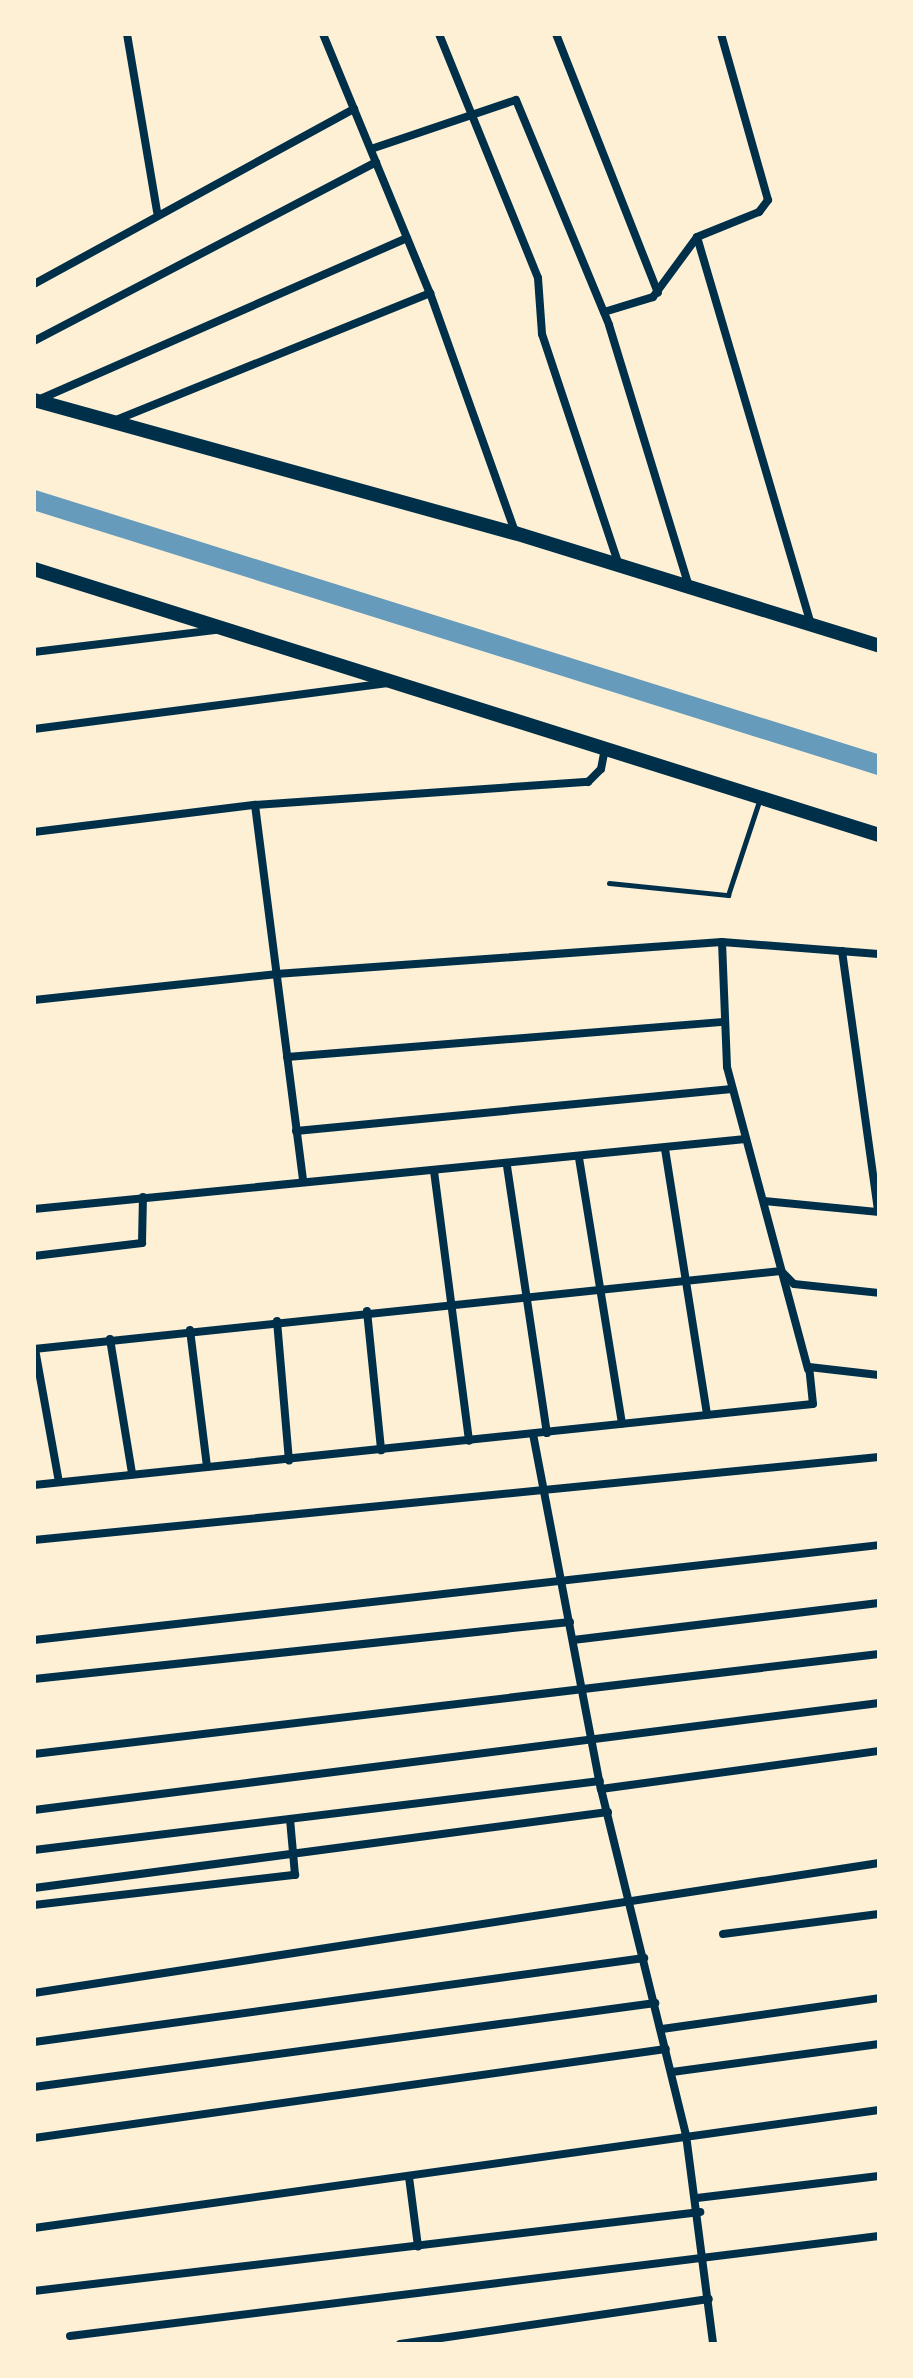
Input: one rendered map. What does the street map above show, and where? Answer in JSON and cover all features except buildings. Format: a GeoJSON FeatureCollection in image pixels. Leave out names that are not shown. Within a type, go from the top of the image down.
{"type":"FeatureCollection","features":[{"type":"Feature","properties":{"kind":"main road"},"geometry":{"type":"LineString","coordinates":[[35,400],[107,424],[515,533],[879,646]]}},
{"type":"Feature","properties":{"kind":"main road"},"geometry":{"type":"LineString","coordinates":[[34,569],[879,835]]}},
{"type":"Feature","properties":{"kind":"street"},"geometry":{"type":"LineString","coordinates":[[127,34],[157,211]]}},
{"type":"Feature","properties":{"kind":"street"},"geometry":{"type":"LineString","coordinates":[[323,34],[430,293],[515,533]]}},
{"type":"Feature","properties":{"kind":"street"},"geometry":{"type":"LineString","coordinates":[[439,34],[538,278],[542,334],[619,565]]}},
{"type":"Feature","properties":{"kind":"street"},"geometry":{"type":"LineString","coordinates":[[556,34],[658,293]]}},
{"type":"Feature","properties":{"kind":"street"},"geometry":{"type":"LineString","coordinates":[[604,312],[658,293],[697,237],[759,212],[769,193],[721,34]]}},
{"type":"Feature","properties":{"kind":"street"},"geometry":{"type":"LineString","coordinates":[[371,149],[506,98],[519,103],[604,312],[689,588]]}},
{"type":"Feature","properties":{"kind":"street"},"geometry":{"type":"LineString","coordinates":[[34,284],[157,211],[354,109]]}},
{"type":"Feature","properties":{"kind":"street"},"geometry":{"type":"LineString","coordinates":[[34,341],[376,162]]}},
{"type":"Feature","properties":{"kind":"street"},"geometry":{"type":"LineString","coordinates":[[697,237],[811,625]]}},
{"type":"Feature","properties":{"kind":"street"},"geometry":{"type":"LineString","coordinates":[[35,400],[407,238]]}},
{"type":"Feature","properties":{"kind":"street"},"geometry":{"type":"LineString","coordinates":[[107,424],[430,293]]}},
{"type":"Feature","properties":{"kind":"street"},"geometry":{"type":"LineString","coordinates":[[34,652],[219,629]]}},
{"type":"Feature","properties":{"kind":"street"},"geometry":{"type":"LineString","coordinates":[[34,729],[393,682]]}},
{"type":"Feature","properties":{"kind":"street"},"geometry":{"type":"LineString","coordinates":[[34,832],[255,805],[588,782],[601,769],[605,747]]}},
{"type":"Feature","properties":{"kind":"street"},"geometry":{"type":"LineString","coordinates":[[255,805],[303,1180]]}},
{"type":"Feature","properties":{"kind":"street"},"geometry":{"type":"LineString","coordinates":[[34,1485],[814,1403],[808,1369],[732,1089],[724,1022],[722,942]]}},
{"type":"Feature","properties":{"kind":"street"},"geometry":{"type":"LineString","coordinates":[[34,1000],[276,974],[722,942],[879,954]]}},
{"type":"Feature","properties":{"kind":"street"},"geometry":{"type":"LineString","coordinates":[[764,1201],[878,1212],[842,951]]}},
{"type":"Feature","properties":{"kind":"street"},"geometry":{"type":"LineString","coordinates":[[287,1057],[724,1022]]}},
{"type":"Feature","properties":{"kind":"street"},"geometry":{"type":"LineString","coordinates":[[296,1131],[732,1089]]}},
{"type":"Feature","properties":{"kind":"street"},"geometry":{"type":"LineString","coordinates":[[34,1209],[303,1180],[507,1166],[746,1139]]}},
{"type":"Feature","properties":{"kind":"street"},"geometry":{"type":"LineString","coordinates":[[665,1149],[707,1415]]}},
{"type":"Feature","properties":{"kind":"street"},"geometry":{"type":"LineString","coordinates":[[579,1158],[622,1424]]}},
{"type":"Feature","properties":{"kind":"street"},"geometry":{"type":"LineString","coordinates":[[507,1166],[547,1433]]}},
{"type":"Feature","properties":{"kind":"street"},"geometry":{"type":"LineString","coordinates":[[434,1171],[469,1441]]}},
{"type":"Feature","properties":{"kind":"street"},"geometry":{"type":"LineString","coordinates":[[34,1256],[142,1243],[143,1197]]}},
{"type":"Feature","properties":{"kind":"street"},"geometry":{"type":"LineString","coordinates":[[59,1482],[34,1349],[600,1286],[781,1271],[794,1284],[879,1293]]}},
{"type":"Feature","properties":{"kind":"street"},"geometry":{"type":"LineString","coordinates":[[367,1311],[381,1450]]}},
{"type":"Feature","properties":{"kind":"street"},"geometry":{"type":"LineString","coordinates":[[277,1321],[289,1460]]}},
{"type":"Feature","properties":{"kind":"street"},"geometry":{"type":"LineString","coordinates":[[190,1330],[207,1467]]}},
{"type":"Feature","properties":{"kind":"street"},"geometry":{"type":"LineString","coordinates":[[110,1339],[132,1474]]}},
{"type":"Feature","properties":{"kind":"street"},"geometry":{"type":"LineString","coordinates":[[808,1369],[879,1375]]}},
{"type":"Feature","properties":{"kind":"street"},"geometry":{"type":"LineString","coordinates":[[533,1434],[601,1785],[686,2135],[700,2212],[713,2344]]}},
{"type":"Feature","properties":{"kind":"street"},"geometry":{"type":"LineString","coordinates":[[34,1540],[544,1487],[879,1457]]}},
{"type":"Feature","properties":{"kind":"street"},"geometry":{"type":"LineString","coordinates":[[34,1640],[879,1545]]}},
{"type":"Feature","properties":{"kind":"street"},"geometry":{"type":"LineString","coordinates":[[573,1640],[879,1603]]}},
{"type":"Feature","properties":{"kind":"street"},"geometry":{"type":"LineString","coordinates":[[34,1679],[570,1622]]}},
{"type":"Feature","properties":{"kind":"street"},"geometry":{"type":"LineString","coordinates":[[34,1754],[879,1654]]}},
{"type":"Feature","properties":{"kind":"street"},"geometry":{"type":"LineString","coordinates":[[34,1810],[879,1703]]}},
{"type":"Feature","properties":{"kind":"street"},"geometry":{"type":"LineString","coordinates":[[34,1850],[879,1751]]}},
{"type":"Feature","properties":{"kind":"street"},"geometry":{"type":"LineString","coordinates":[[34,1888],[608,1812]]}},
{"type":"Feature","properties":{"kind":"street"},"geometry":{"type":"LineString","coordinates":[[34,1905],[295,1875],[290,1819]]}},
{"type":"Feature","properties":{"kind":"street"},"geometry":{"type":"LineString","coordinates":[[34,1993],[879,1863]]}},
{"type":"Feature","properties":{"kind":"street"},"geometry":{"type":"LineString","coordinates":[[723,1934],[879,1914]]}},
{"type":"Feature","properties":{"kind":"street"},"geometry":{"type":"LineString","coordinates":[[34,2042],[644,1958]]}},
{"type":"Feature","properties":{"kind":"street"},"geometry":{"type":"LineString","coordinates":[[662,2029],[879,1998]]}},
{"type":"Feature","properties":{"kind":"street"},"geometry":{"type":"LineString","coordinates":[[34,2087],[655,2003]]}},
{"type":"Feature","properties":{"kind":"street"},"geometry":{"type":"LineString","coordinates":[[672,2072],[879,2044]]}},
{"type":"Feature","properties":{"kind":"street"},"geometry":{"type":"LineString","coordinates":[[34,2138],[666,2049]]}},
{"type":"Feature","properties":{"kind":"street"},"geometry":{"type":"LineString","coordinates":[[34,2228],[879,2110]]}},
{"type":"Feature","properties":{"kind":"street"},"geometry":{"type":"LineString","coordinates":[[697,2198],[879,2176]]}},
{"type":"Feature","properties":{"kind":"street"},"geometry":{"type":"LineString","coordinates":[[409,2177],[418,2246]]}},
{"type":"Feature","properties":{"kind":"street"},"geometry":{"type":"LineString","coordinates":[[34,2291],[700,2212]]}},
{"type":"Feature","properties":{"kind":"street"},"geometry":{"type":"LineString","coordinates":[[70,2336],[879,2236]]}},
{"type":"Feature","properties":{"kind":"street"},"geometry":{"type":"LineString","coordinates":[[400,2344],[709,2299]]}},
{"type":"Feature","properties":{"kind":"lane"},"geometry":{"type":"LineString","coordinates":[[609,883],[728,895],[760,797]]}},
{"type":"Feature","properties":{"kind":"waterway"},"geometry":{"type":"LineString","coordinates":[[34,500],[879,765]]}}]}
